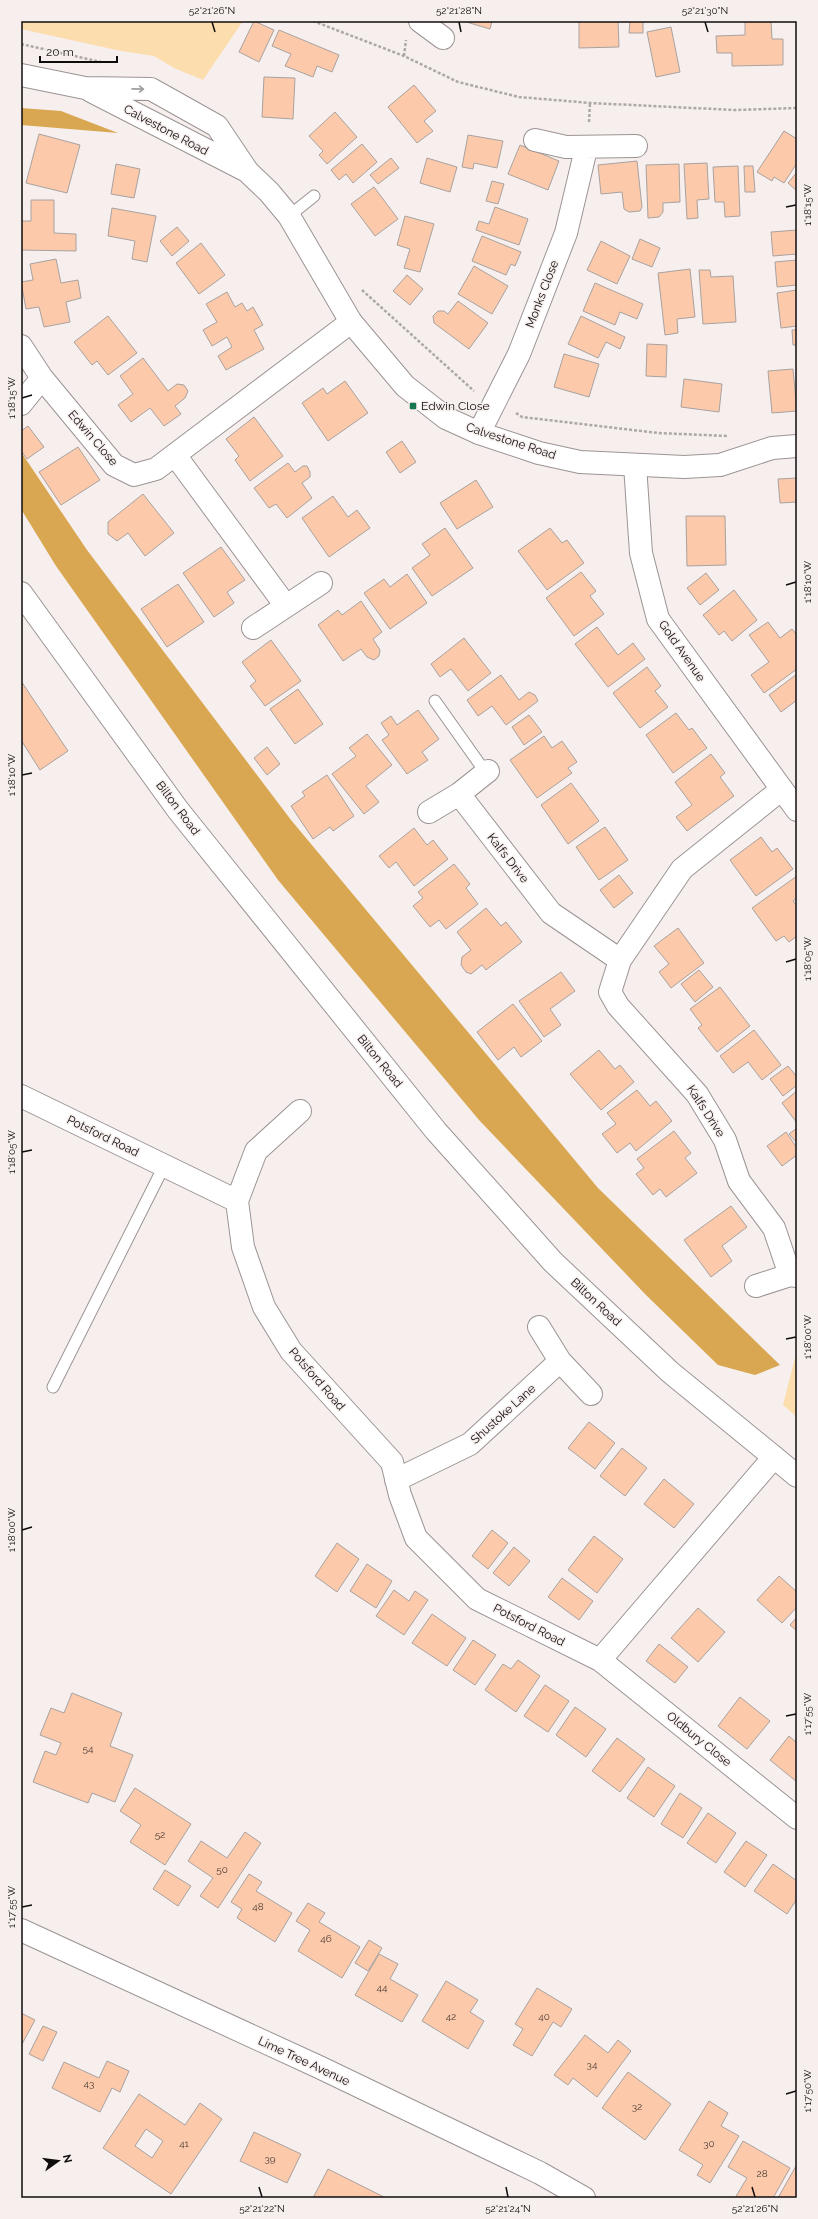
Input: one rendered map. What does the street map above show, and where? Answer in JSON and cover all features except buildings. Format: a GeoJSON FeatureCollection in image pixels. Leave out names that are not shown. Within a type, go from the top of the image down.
{"type":"FeatureCollection","features":[{"type":"Feature","properties":{"kind":"street"},"geometry":{"type":"LineString","coordinates":[[420,21],[442,38]]}},
{"type":"Feature","properties":{"kind":"street","name":"Calvestone Road"},"geometry":{"type":"LineString","coordinates":[[21,75],[85,88],[248,172],[269,192],[289,216],[351,322],[405,386],[446,418],[479,433],[539,453],[580,462],[684,467],[720,465],[772,448],[797,446]]}},
{"type":"Feature","properties":{"kind":"street"},"geometry":{"type":"LineString","coordinates":[[535,140],[566,147],[586,149],[636,146]]}},
{"type":"Feature","properties":{"kind":"street","name":"Monks Close"},"geometry":{"type":"LineString","coordinates":[[479,433],[519,354],[566,233],[586,149]]}},
{"type":"Feature","properties":{"kind":"street","name":"Edwin Close"},"geometry":{"type":"LineString","coordinates":[[21,346],[42,378],[114,465],[134,475],[156,469],[351,322]]}},
{"type":"Feature","properties":{"kind":"street"},"geometry":{"type":"LineString","coordinates":[[21,404],[42,378]]}},
{"type":"Feature","properties":{"kind":"street"},"geometry":{"type":"LineString","coordinates":[[175,455],[286,606]]}},
{"type":"Feature","properties":{"kind":"street","name":"Gold Avenue"},"geometry":{"type":"LineString","coordinates":[[635,465],[641,553],[658,619],[797,810]]}},
{"type":"Feature","properties":{"kind":"street"},"geometry":{"type":"LineString","coordinates":[[252,628],[321,583]]}},
{"type":"Feature","properties":{"kind":"street","name":"Bilton Road"},"geometry":{"type":"LineString","coordinates":[[21,593],[178,810],[436,1131],[552,1262],[670,1372],[797,1476]]}},
{"type":"Feature","properties":{"kind":"street"},"geometry":{"type":"LineString","coordinates":[[428,812],[459,794],[487,772]]}},
{"type":"Feature","properties":{"kind":"street","name":"Kalfs Drive"},"geometry":{"type":"LineString","coordinates":[[756,1286],[793,1276],[774,1228],[739,1181],[725,1140],[697,1094],[618,1006],[610,992],[620,960],[682,869],[782,789]]}},
{"type":"Feature","properties":{"kind":"street","name":"Kalfs Drive"},"geometry":{"type":"LineString","coordinates":[[459,794],[551,913],[620,960]]}},
{"type":"Feature","properties":{"kind":"street","name":"Potsford Road"},"geometry":{"type":"LineString","coordinates":[[21,1096],[237,1202],[244,1246],[264,1307],[291,1351],[392,1462],[396,1480],[416,1538],[477,1598],[600,1660]]}},
{"type":"Feature","properties":{"kind":"street"},"geometry":{"type":"LineString","coordinates":[[237,1202],[256,1151],[300,1111]]}},
{"type":"Feature","properties":{"kind":"street"},"geometry":{"type":"LineString","coordinates":[[539,1327],[560,1361],[591,1394]]}},
{"type":"Feature","properties":{"kind":"street","name":"Shustoke Lane"},"geometry":{"type":"LineString","coordinates":[[396,1480],[470,1444],[560,1361]]}},
{"type":"Feature","properties":{"kind":"street"},"geometry":{"type":"LineString","coordinates":[[600,1660],[774,1457]]}},
{"type":"Feature","properties":{"kind":"street","name":"Oldbury Close"},"geometry":{"type":"LineString","coordinates":[[600,1660],[797,1818]]}},
{"type":"Feature","properties":{"kind":"street","name":"Lime Tree Avenue"},"geometry":{"type":"LineString","coordinates":[[21,1930],[320,2067],[540,2172],[584,2198]]}},
{"type":"Feature","properties":{"kind":"lane"},"geometry":{"type":"LineString","coordinates":[[289,216],[314,196]]}},
{"type":"Feature","properties":{"kind":"lane"},"geometry":{"type":"LineString","coordinates":[[435,701],[487,772]]}},
{"type":"Feature","properties":{"kind":"lane"},"geometry":{"type":"LineString","coordinates":[[53,1387],[164,1166]]}},
{"type":"Feature","properties":{"kind":"path"},"geometry":{"type":"LineString","coordinates":[[313,21],[404,56],[458,82],[519,98],[735,110],[797,108]]}},
{"type":"Feature","properties":{"kind":"shaded area"},"geometry":{"type":"Polygon","coordinates":[[[21,21],[243,21],[203,80],[174,68],[154,56],[121,51],[21,29],[21,21]]]}},
{"type":"Feature","properties":{"kind":"shaded area"},"geometry":{"type":"Polygon","coordinates":[[[21,108],[61,111],[118,133],[21,125],[21,108]]]}},
{"type":"Feature","properties":{"kind":"shaded area"},"geometry":{"type":"Polygon","coordinates":[[[21,452],[87,550],[291,820],[598,1188],[780,1365],[755,1375],[718,1365],[646,1295],[479,1120],[278,880],[56,566],[21,509],[21,452]]]}},
{"type":"Feature","properties":{"kind":"shaded area"},"geometry":{"type":"Polygon","coordinates":[[[797,1350],[797,1417],[783,1405],[797,1350]]]}},
{"type":"Feature","properties":{"kind":"place","name":"Edwin Close"},"geometry":{"type":"Point","coordinates":[413,406]}}]}
